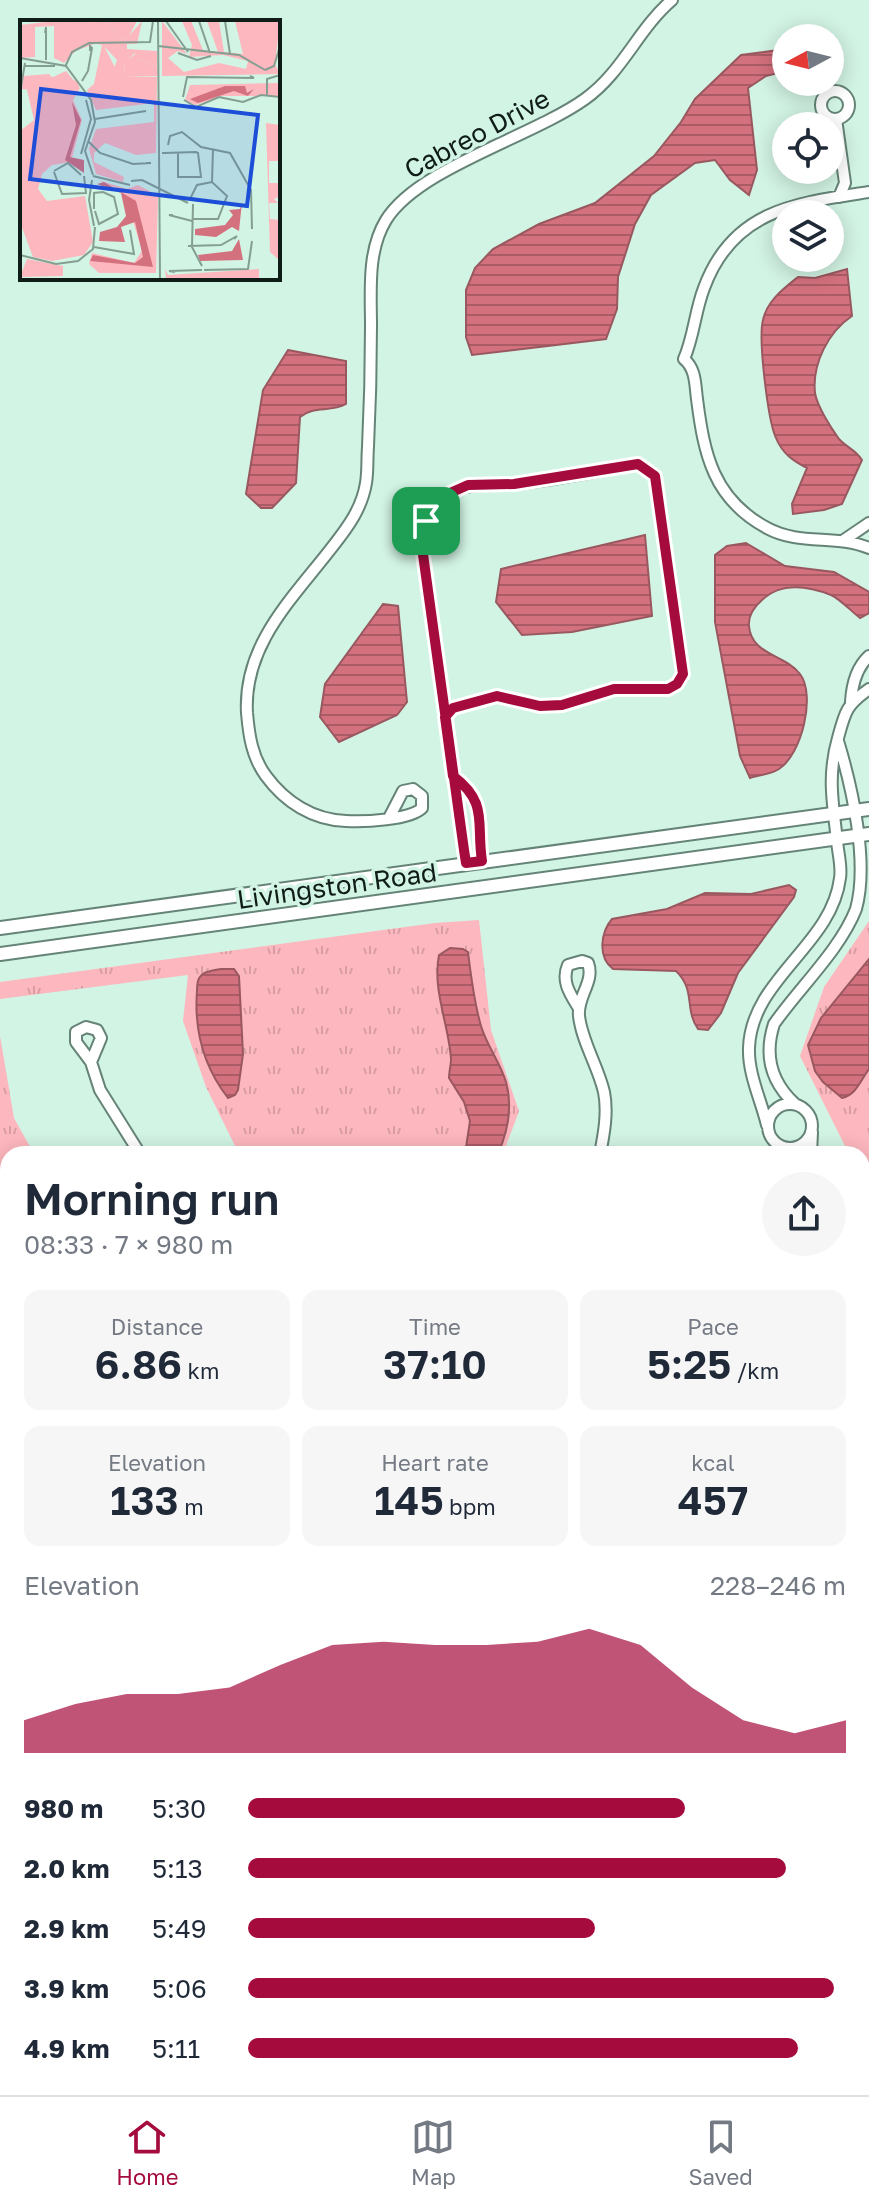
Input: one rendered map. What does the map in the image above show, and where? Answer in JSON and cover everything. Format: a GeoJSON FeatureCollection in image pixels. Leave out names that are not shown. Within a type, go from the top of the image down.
{"type":"FeatureCollection","features":[{"type":"Feature","properties":{"kind":"main road","name":"Livingston Road"},"geometry":{"type":"LineString","coordinates":[[0,928],[863,810]]}},
{"type":"Feature","properties":{"kind":"main road","name":"Livingston Road"},"geometry":{"type":"LineString","coordinates":[[0,954],[864,834]]}},
{"type":"Feature","properties":{"kind":"street","name":"Cabreo Drive"},"geometry":{"type":"LineString","coordinates":[[389,818],[335,821],[296,806],[277,790],[259,767],[249,739],[247,702],[255,658],[265,635],[281,609],[345,531],[362,502],[367,479],[371,388],[372,261],[380,231],[392,212],[411,192],[428,181],[586,99],[612,75],[642,32],[672,0]]}},
{"type":"Feature","properties":{"kind":"street"},"geometry":{"type":"LineString","coordinates":[[839,197],[845,183],[844,176]]}},
{"type":"Feature","properties":{"kind":"street"},"geometry":{"type":"LineString","coordinates":[[845,183],[856,194]]}},
{"type":"Feature","properties":{"kind":"street"},"geometry":{"type":"LineString","coordinates":[[869,192],[803,202],[778,210],[732,242],[717,261],[703,289],[684,359],[693,373],[707,460],[730,499],[756,521],[782,535],[811,541],[844,540],[869,548]]}},
{"type":"Feature","properties":{"kind":"street"},"geometry":{"type":"LineString","coordinates":[[445,717],[453,708],[497,696],[540,706],[562,705],[614,689],[668,689],[677,684],[683,674],[655,476],[638,464],[514,484],[468,485],[438,502],[426,521],[421,540],[445,717],[453,776],[466,863]]}},
{"type":"Feature","properties":{"kind":"street"},"geometry":{"type":"LineString","coordinates":[[844,540],[869,529]]}},
{"type":"Feature","properties":{"kind":"street"},"geometry":{"type":"LineString","coordinates":[[851,702],[854,677],[869,656]]}},
{"type":"Feature","properties":{"kind":"street"},"geometry":{"type":"LineString","coordinates":[[774,1146],[750,1069],[749,1047],[753,1023],[769,992],[830,910],[841,875],[830,765],[845,711],[851,702],[869,689]]}},
{"type":"Feature","properties":{"kind":"street"},"geometry":{"type":"LineString","coordinates":[[795,1104],[780,1088],[771,1069],[770,1038],[774,1024],[839,938],[856,909],[862,878],[863,810],[837,739]]}},
{"type":"Feature","properties":{"kind":"street"},"geometry":{"type":"LineString","coordinates":[[453,776],[470,790],[479,806],[481,820],[478,838],[482,861]]}},
{"type":"Feature","properties":{"kind":"street"},"geometry":{"type":"LineString","coordinates":[[578,1007],[604,1093],[605,1124],[601,1146]]}},
{"type":"Feature","properties":{"kind":"street"},"geometry":{"type":"LineString","coordinates":[[91,1062],[100,1090],[135,1146]]}},
{"type":"Feature","properties":{"kind":"street"},"geometry":{"type":"LineString","coordinates":[[767,1125],[776,1108],[788,1103],[795,1104],[810,1117],[811,1146]]}},
{"type":"Feature","properties":{"kind":"street"},"geometry":{"type":"LineString","coordinates":[[798,1146],[804,1144],[812,1131]]}},
{"type":"Feature","properties":{"kind":"street"},"geometry":{"type":"LineString","coordinates":[[770,1138],[780,1146]]}},
{"type":"Feature","properties":{"kind":"green space"},"geometry":{"type":"Polygon","coordinates":[[[479,920],[491,1030],[519,1111],[506,1146],[235,1146],[206,1087],[183,1021],[188,975],[0,999],[0,982],[435,923],[479,920]]]}},
{"type":"Feature","properties":{"kind":"green space"},"geometry":{"type":"Polygon","coordinates":[[[869,921],[869,1146],[845,1146],[800,1056],[824,987],[869,921]]]}},
{"type":"Feature","properties":{"kind":"green space"},"geometry":{"type":"Polygon","coordinates":[[[0,1036],[14,1118],[30,1146],[0,1146],[0,1036]]]}},
{"type":"Feature","properties":{"kind":"shaded area"},"geometry":{"type":"Polygon","coordinates":[[[772,51],[772,74],[748,88],[757,170],[749,195],[730,180],[715,160],[695,163],[651,195],[635,224],[618,277],[617,309],[606,339],[472,355],[466,337],[466,290],[475,268],[493,249],[539,224],[595,203],[654,156],[695,99],[741,55],[772,51]]]}},
{"type":"Feature","properties":{"kind":"shaded area"},"geometry":{"type":"Polygon","coordinates":[[[847,269],[852,316],[836,331],[823,350],[816,371],[815,393],[821,410],[836,434],[862,460],[842,504],[793,514],[792,504],[807,468],[785,452],[773,429],[763,361],[763,320],[772,301],[798,277],[815,278],[847,269]]]}},
{"type":"Feature","properties":{"kind":"shaded area"},"geometry":{"type":"Polygon","coordinates":[[[288,350],[346,361],[346,404],[311,411],[300,417],[296,483],[272,508],[261,508],[246,494],[263,390],[288,350]]]}},
{"type":"Feature","properties":{"kind":"shaded area"},"geometry":{"type":"Polygon","coordinates":[[[645,535],[652,616],[572,632],[522,635],[496,602],[501,569],[645,535]]]}},
{"type":"Feature","properties":{"kind":"shaded area"},"geometry":{"type":"Polygon","coordinates":[[[746,543],[785,566],[834,572],[869,592],[869,613],[860,618],[834,597],[795,587],[769,594],[754,609],[749,622],[751,636],[762,649],[800,674],[807,696],[804,724],[794,751],[776,771],[750,778],[740,756],[715,622],[715,555],[727,546],[746,543]]]}},
{"type":"Feature","properties":{"kind":"shaded area"},"geometry":{"type":"Polygon","coordinates":[[[383,604],[398,606],[407,702],[397,715],[339,742],[320,717],[325,684],[383,604]]]}},
{"type":"Feature","properties":{"kind":"shaded area"},"geometry":{"type":"Polygon","coordinates":[[[789,885],[796,890],[794,897],[738,973],[721,1013],[708,1030],[698,1029],[694,1022],[686,985],[676,971],[613,969],[605,958],[603,937],[612,919],[667,909],[705,893],[751,894],[789,885]]]}},
{"type":"Feature","properties":{"kind":"shaded area"},"geometry":{"type":"Polygon","coordinates":[[[450,948],[468,952],[481,1026],[506,1082],[508,1119],[501,1146],[466,1146],[470,1121],[464,1102],[449,1078],[450,1046],[439,994],[439,955],[450,948]]]}},
{"type":"Feature","properties":{"kind":"shaded area"},"geometry":{"type":"Polygon","coordinates":[[[869,959],[869,1069],[854,1091],[842,1098],[815,1071],[808,1045],[821,1018],[869,959]]]}},
{"type":"Feature","properties":{"kind":"shaded area"},"geometry":{"type":"Polygon","coordinates":[[[234,969],[239,976],[243,1054],[238,1090],[228,1098],[202,1048],[196,1006],[198,980],[205,973],[234,969]]]}},
{"type":"Feature","properties":{"kind":"route"},"geometry":{"type":"LineString","coordinates":[[426,521],[421,540],[464,850],[466,863],[482,861],[478,838],[481,820],[479,806],[470,790],[464,784],[453,776],[445,717],[453,708],[497,696],[540,706],[562,705],[614,689],[668,689],[677,684],[683,674],[655,476],[638,464],[514,484],[468,485],[438,502],[426,521]]}}]}
